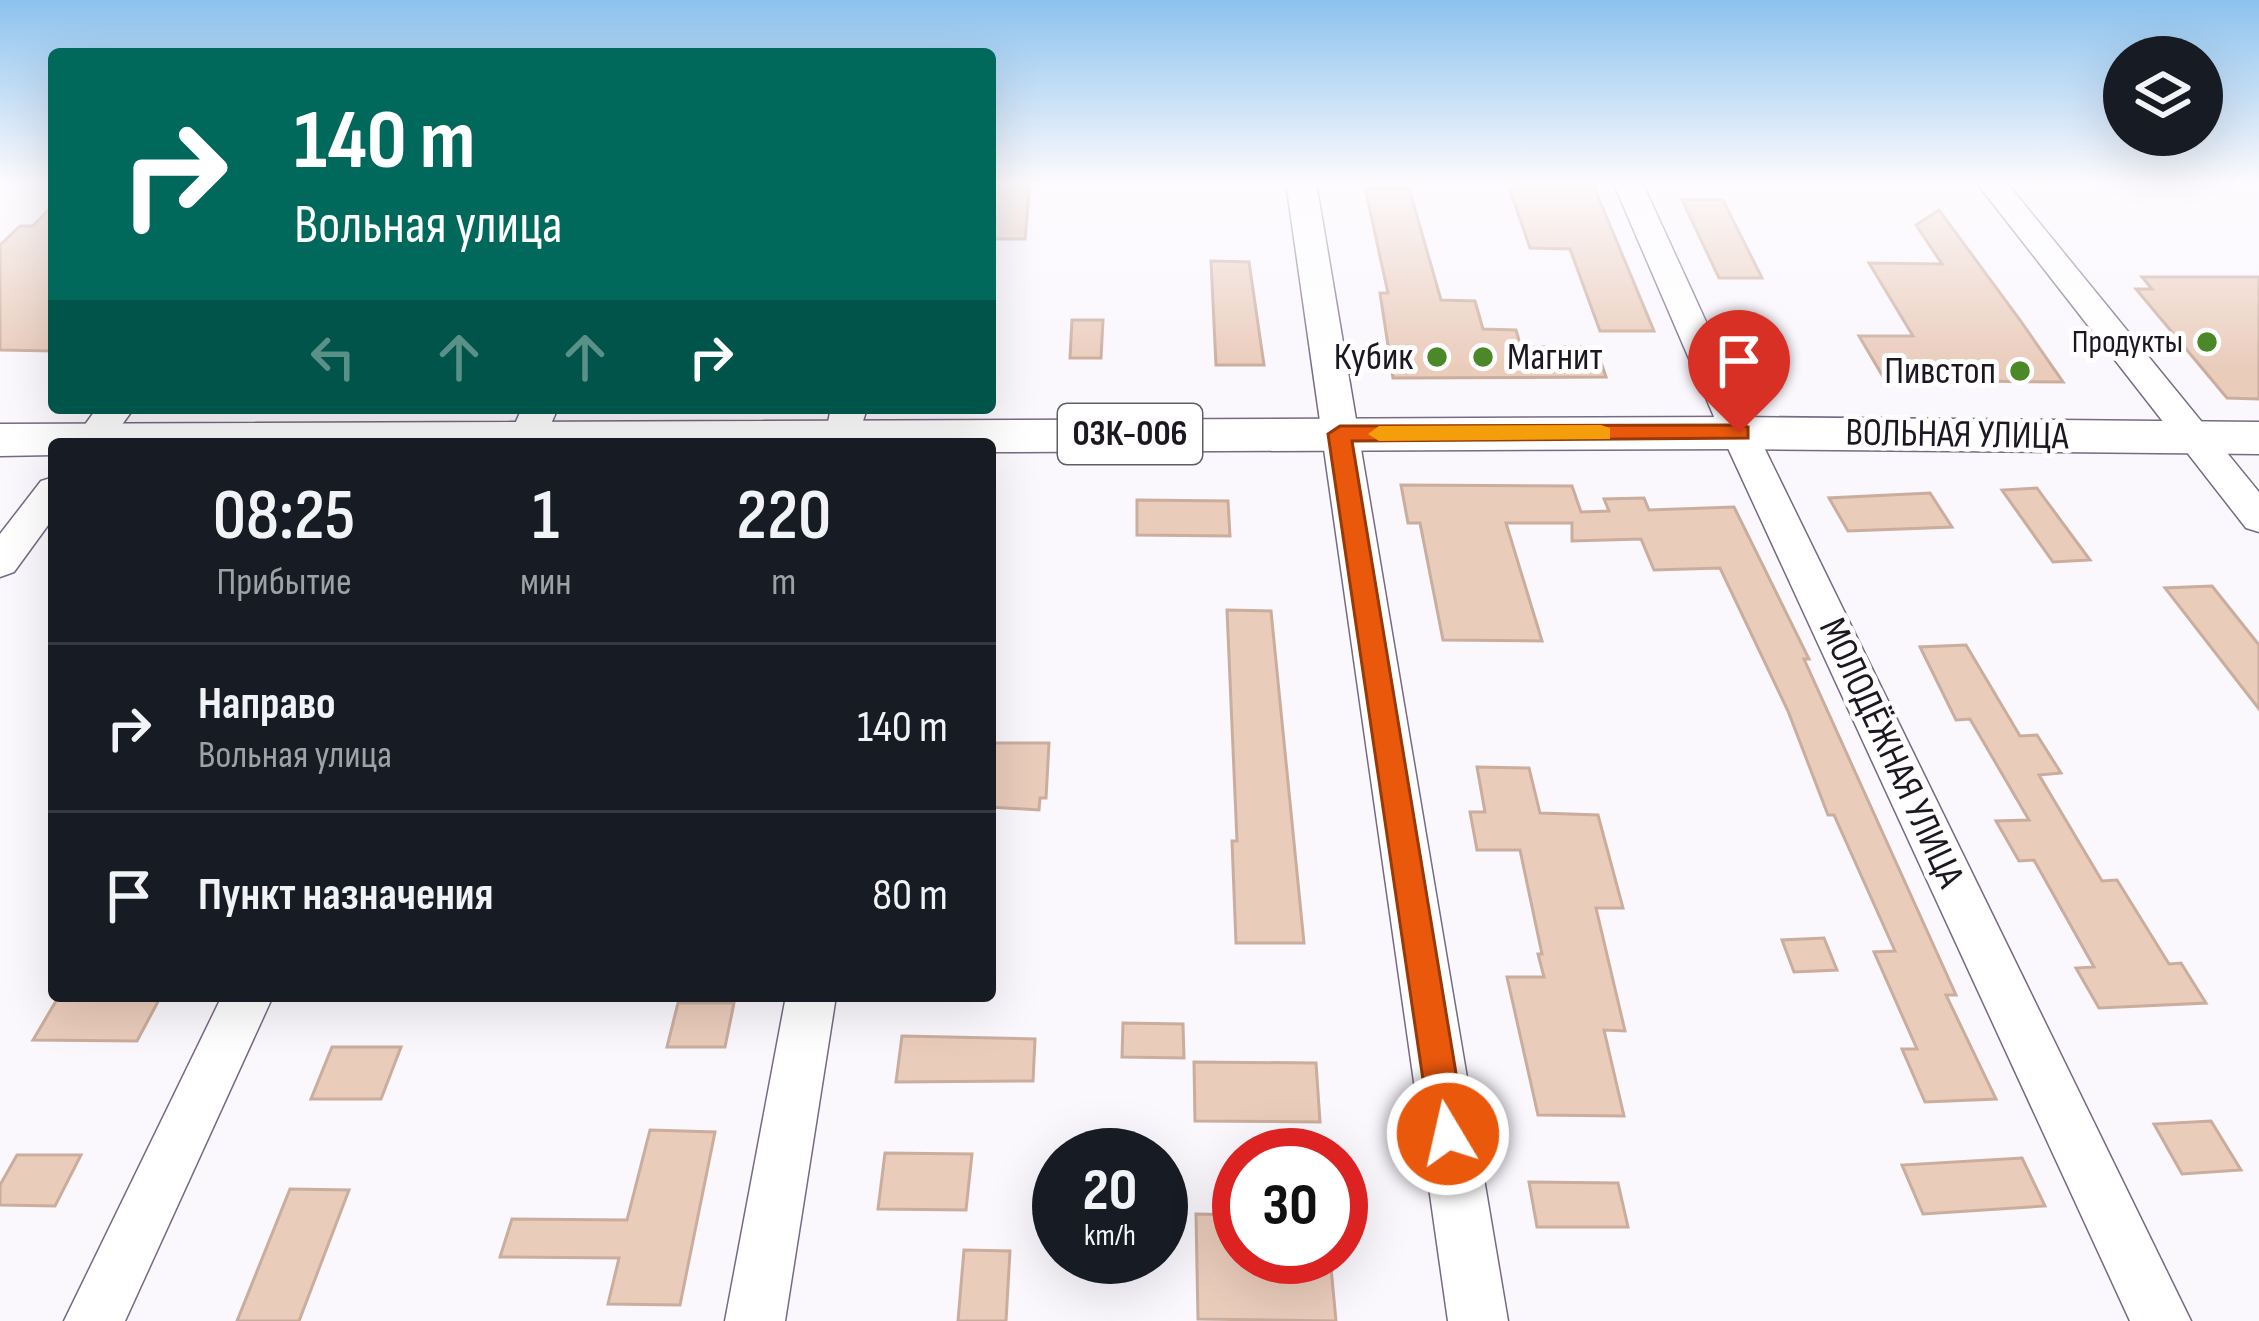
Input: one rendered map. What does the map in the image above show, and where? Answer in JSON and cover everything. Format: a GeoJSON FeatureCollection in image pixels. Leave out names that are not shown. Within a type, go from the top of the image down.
{"type":"FeatureCollection","features":[{"type":"Feature","properties":{"kind":"main road","name":"ВОЛЬНАЯ УЛИЦА"},"geometry":{"type":"LineString","coordinates":[[0,440],[99,430],[530,430],[846,422],[901,438]]}},
{"type":"Feature","properties":{"kind":"main road","name":"ВОЛЬНАЯ УЛИЦА"},"geometry":{"type":"LineString","coordinates":[[996,439],[1739,433],[2259,437]]}},
{"type":"Feature","properties":{"kind":"street"},"geometry":{"type":"LineString","coordinates":[[1311,244],[1478,1321]]}},
{"type":"Feature","properties":{"kind":"street","name":"МОЛОДЁЖНАЯ УЛИЦА"},"geometry":{"type":"LineString","coordinates":[[1655,244],[1739,433],[2161,1321]]}},
{"type":"Feature","properties":{"kind":"street"},"geometry":{"type":"LineString","coordinates":[[2039,244],[2259,518]]}},
{"type":"Feature","properties":{"kind":"street"},"geometry":{"type":"LineString","coordinates":[[0,562],[48,498]]}},
{"type":"Feature","properties":{"kind":"street"},"geometry":{"type":"LineString","coordinates":[[94,1321],[245,1002]]}},
{"type":"Feature","properties":{"kind":"street"},"geometry":{"type":"LineString","coordinates":[[755,1321],[811,1002]]}},
{"type":"Feature","properties":{"kind":"building"},"geometry":{"type":"Polygon","coordinates":[[[48,244],[48,351],[0,350],[0,245],[48,244]]]}},
{"type":"Feature","properties":{"kind":"building"},"geometry":{"type":"Polygon","coordinates":[[[1377,244],[1425,244],[1441,300],[1475,301],[1483,329],[1516,330],[1521,347],[1596,347],[1606,377],[1393,378],[1380,293],[1388,293],[1377,244]]]}},
{"type":"Feature","properties":{"kind":"building"},"geometry":{"type":"Polygon","coordinates":[[[1528,244],[1618,244],[1654,331],[1600,331],[1570,249],[1530,248],[1528,244]]]}},
{"type":"Feature","properties":{"kind":"building"},"geometry":{"type":"Polygon","coordinates":[[[1703,244],[1745,244],[1762,278],[1719,278],[1703,244]]]}},
{"type":"Feature","properties":{"kind":"building"},"geometry":{"type":"Polygon","coordinates":[[[1928,244],[1964,244],[2063,382],[1885,380],[1859,336],[1913,336],[1869,263],[1942,264],[1928,244]]]}},
{"type":"Feature","properties":{"kind":"building"},"geometry":{"type":"Polygon","coordinates":[[[1211,261],[1249,262],[1264,365],[1216,365],[1211,261]]]}},
{"type":"Feature","properties":{"kind":"building"},"geometry":{"type":"Polygon","coordinates":[[[2142,277],[2259,277],[2259,399],[2227,398],[2136,289],[2152,289],[2142,277]]]}},
{"type":"Feature","properties":{"kind":"building"},"geometry":{"type":"Polygon","coordinates":[[[1072,320],[1103,320],[1101,358],[1070,358],[1072,320]]]}},
{"type":"Feature","properties":{"kind":"building"},"geometry":{"type":"Polygon","coordinates":[[[1401,485],[1572,486],[1581,512],[1609,511],[1604,499],[1644,498],[1649,510],[1734,507],[1809,659],[1804,659],[1956,995],[1946,995],[1996,1099],[1925,1102],[1902,1049],[1917,1049],[1874,952],[1895,951],[1834,815],[1828,815],[1788,711],[1720,568],[1654,570],[1641,539],[1572,541],[1572,523],[1506,523],[1542,641],[1443,640],[1420,523],[1408,523],[1401,485]]]}},
{"type":"Feature","properties":{"kind":"building"},"geometry":{"type":"Polygon","coordinates":[[[2037,488],[2090,560],[2053,562],[2002,490],[2037,488]]]}},
{"type":"Feature","properties":{"kind":"building"},"geometry":{"type":"Polygon","coordinates":[[[1930,493],[1952,527],[1848,531],[1829,498],[1930,493]]]}},
{"type":"Feature","properties":{"kind":"building"},"geometry":{"type":"Polygon","coordinates":[[[1137,500],[1228,501],[1230,536],[1137,535],[1137,500]]]}},
{"type":"Feature","properties":{"kind":"building"},"geometry":{"type":"Polygon","coordinates":[[[2212,586],[2259,645],[2259,709],[2165,588],[2212,586]]]}},
{"type":"Feature","properties":{"kind":"building"},"geometry":{"type":"Polygon","coordinates":[[[1227,610],[1271,611],[1304,943],[1236,943],[1232,841],[1237,841],[1227,610]]]}},
{"type":"Feature","properties":{"kind":"building"},"geometry":{"type":"Polygon","coordinates":[[[1966,645],[2020,736],[2037,735],[2061,773],[2039,775],[2102,881],[2117,880],[2169,964],[2181,963],[2206,1003],[2099,1008],[2076,968],[2094,967],[2034,860],[2019,861],[1996,821],[2029,820],[1970,719],[1956,720],[1920,647],[1966,645]]]}},
{"type":"Feature","properties":{"kind":"building"},"geometry":{"type":"Polygon","coordinates":[[[996,743],[1049,743],[1046,798],[1040,798],[1039,810],[996,807],[996,743]]]}},
{"type":"Feature","properties":{"kind":"building"},"geometry":{"type":"Polygon","coordinates":[[[1477,767],[1529,768],[1540,813],[1598,815],[1623,908],[1596,908],[1625,1031],[1604,1030],[1624,1116],[1538,1115],[1507,977],[1544,977],[1538,954],[1542,954],[1520,850],[1477,850],[1470,812],[1485,812],[1477,767]]]}},
{"type":"Feature","properties":{"kind":"building"},"geometry":{"type":"Polygon","coordinates":[[[1824,938],[1837,970],[1794,972],[1782,940],[1824,938]]]}},
{"type":"Feature","properties":{"kind":"building"},"geometry":{"type":"Polygon","coordinates":[[[55,1002],[158,1002],[137,1041],[33,1040],[55,1002]]]}},
{"type":"Feature","properties":{"kind":"building"},"geometry":{"type":"Polygon","coordinates":[[[678,1003],[734,1003],[725,1047],[667,1047],[678,1003]]]}},
{"type":"Feature","properties":{"kind":"building"},"geometry":{"type":"Polygon","coordinates":[[[1123,1023],[1183,1024],[1184,1058],[1122,1057],[1123,1023]]]}},
{"type":"Feature","properties":{"kind":"building"},"geometry":{"type":"Polygon","coordinates":[[[902,1036],[1035,1039],[1033,1081],[896,1082],[902,1036]]]}},
{"type":"Feature","properties":{"kind":"building"},"geometry":{"type":"Polygon","coordinates":[[[332,1047],[401,1047],[381,1099],[311,1099],[332,1047]]]}},
{"type":"Feature","properties":{"kind":"building"},"geometry":{"type":"Polygon","coordinates":[[[1194,1062],[1316,1063],[1320,1122],[1195,1121],[1194,1062]]]}},
{"type":"Feature","properties":{"kind":"building"},"geometry":{"type":"Polygon","coordinates":[[[2211,1121],[2241,1170],[2182,1174],[2154,1124],[2211,1121]]]}},
{"type":"Feature","properties":{"kind":"building"},"geometry":{"type":"Polygon","coordinates":[[[650,1130],[715,1132],[680,1305],[608,1304],[619,1258],[500,1257],[512,1219],[627,1220],[650,1130]]]}},
{"type":"Feature","properties":{"kind":"building"},"geometry":{"type":"Polygon","coordinates":[[[885,1153],[972,1154],[966,1210],[878,1209],[885,1153]]]}},
{"type":"Feature","properties":{"kind":"building"},"geometry":{"type":"Polygon","coordinates":[[[17,1155],[81,1155],[55,1206],[0,1205],[0,1185],[17,1155]]]}},
{"type":"Feature","properties":{"kind":"building"},"geometry":{"type":"Polygon","coordinates":[[[2022,1158],[2045,1206],[1923,1214],[1902,1165],[2022,1158]]]}},
{"type":"Feature","properties":{"kind":"building"},"geometry":{"type":"Polygon","coordinates":[[[1529,1182],[1618,1183],[1628,1227],[1537,1227],[1529,1182]]]}},
{"type":"Feature","properties":{"kind":"building"},"geometry":{"type":"Polygon","coordinates":[[[290,1189],[349,1190],[299,1321],[237,1321],[290,1189]]]}},
{"type":"Feature","properties":{"kind":"building"},"geometry":{"type":"Polygon","coordinates":[[[1196,1214],[1212,1214],[1212,1284],[1333,1284],[1336,1321],[1198,1319],[1196,1214]]]}},
{"type":"Feature","properties":{"kind":"building"},"geometry":{"type":"Polygon","coordinates":[[[964,1250],[1010,1251],[1006,1321],[958,1321],[964,1250]]]}},
{"type":"Feature","properties":{"kind":"slow traffic"},"geometry":{"type":"LineString","coordinates":[[1379,434],[1601,433]]}},
{"type":"Feature","properties":{"kind":"place","name":"Продукты"},"geometry":{"type":"Point","coordinates":[2207,342]}},
{"type":"Feature","properties":{"kind":"place","name":"Кубик"},"geometry":{"type":"Point","coordinates":[1437,357]}},
{"type":"Feature","properties":{"kind":"place","name":"Магнит"},"geometry":{"type":"Point","coordinates":[1483,357]}},
{"type":"Feature","properties":{"kind":"place","name":"Пивстоп"},"geometry":{"type":"Point","coordinates":[2020,371]}},
{"type":"Feature","properties":{"kind":"route"},"geometry":{"type":"LineString","coordinates":[[1448,1134],[1340,434],[1739,433]]}}]}
